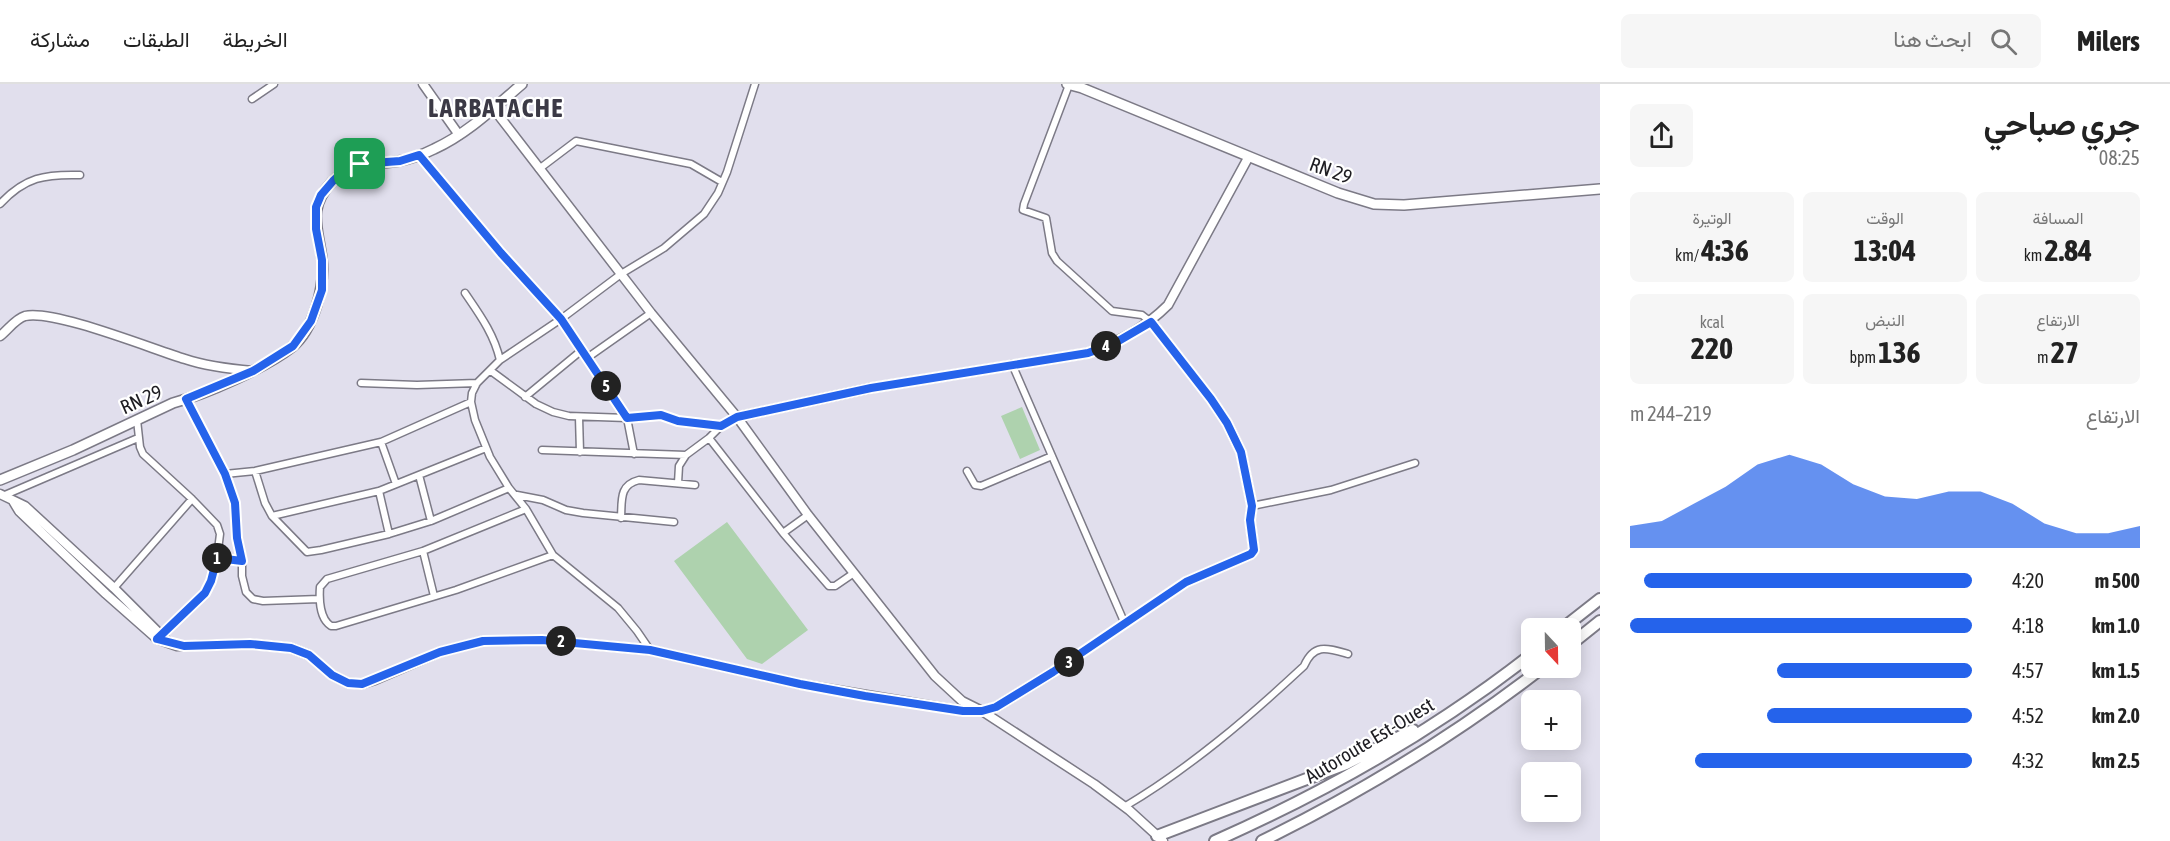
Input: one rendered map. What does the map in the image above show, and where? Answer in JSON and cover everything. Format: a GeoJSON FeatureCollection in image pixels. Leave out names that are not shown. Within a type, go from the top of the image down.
{"type":"FeatureCollection","features":[{"type":"Feature","properties":{"kind":"highway"},"geometry":{"type":"LineString","coordinates":[[1576,618],[1600,599]]}},
{"type":"Feature","properties":{"kind":"highway"},"geometry":{"type":"LineString","coordinates":[[1581,636],[1600,621]]}},
{"type":"Feature","properties":{"kind":"highway","name":"Autoroute Est-Ouest"},"geometry":{"type":"LineString","coordinates":[[1215,841],[1350,775],[1491,686],[1521,663]]}},
{"type":"Feature","properties":{"kind":"highway","name":"Autoroute Est-Ouest"},"geometry":{"type":"LineString","coordinates":[[1262,841],[1399,767],[1528,678]]}},
{"type":"Feature","properties":{"kind":"highway"},"geometry":{"type":"LineString","coordinates":[[1160,838],[1346,764],[1461,705]]}},
{"type":"Feature","properties":{"kind":"main road","name":"RN 29"},"geometry":{"type":"LineString","coordinates":[[0,480],[73,450],[173,403],[253,371],[293,346],[311,321],[322,290],[322,260],[316,229],[316,207],[321,195],[333,181],[345,170],[360,164],[400,161],[435,149],[459,135],[522,84]]}},
{"type":"Feature","properties":{"kind":"main road","name":"RN 29"},"geometry":{"type":"LineString","coordinates":[[1068,84],[1084,86],[1248,158],[1338,193],[1374,204],[1414,205],[1600,189]]}},
{"type":"Feature","properties":{"kind":"street"},"geometry":{"type":"LineString","coordinates":[[252,99],[274,84]]}},
{"type":"Feature","properties":{"kind":"street"},"geometry":{"type":"LineString","coordinates":[[423,84],[459,135]]}},
{"type":"Feature","properties":{"kind":"street"},"geometry":{"type":"LineString","coordinates":[[650,650],[618,609],[553,555],[486,448],[475,420],[471,402],[472,393],[477,383],[500,360],[561,319],[621,274],[664,248],[705,214],[718,194],[755,84]]}},
{"type":"Feature","properties":{"kind":"street"},"geometry":{"type":"LineString","coordinates":[[14,501],[19,511],[106,594],[169,643],[184,646],[250,644],[291,648],[309,655],[332,675],[348,683],[362,684],[440,652],[483,641],[542,640],[650,650],[854,694],[963,711],[982,711],[996,707],[1053,672],[1186,582],[1251,554],[1254,550],[1250,520],[1252,506],[1241,452],[1227,423],[1211,399],[1151,322],[1142,315],[1118,313],[1107,307],[1054,258],[1046,218],[1023,210],[1068,84]]}},
{"type":"Feature","properties":{"kind":"street"},"geometry":{"type":"LineString","coordinates":[[493,108],[651,313],[737,417],[808,515],[935,676],[962,701],[982,711],[1094,784],[1160,838]]}},
{"type":"Feature","properties":{"kind":"street"},"geometry":{"type":"LineString","coordinates":[[539,169],[576,141],[691,164],[722,182]]}},
{"type":"Feature","properties":{"kind":"street"},"geometry":{"type":"LineString","coordinates":[[419,155],[501,253],[561,319],[627,418],[634,454]]}},
{"type":"Feature","properties":{"kind":"street"},"geometry":{"type":"LineString","coordinates":[[678,483],[679,466],[686,455],[721,426],[737,417],[871,388],[1088,353],[1115,343],[1151,322],[1168,306],[1248,158]]}},
{"type":"Feature","properties":{"kind":"street"},"geometry":{"type":"LineString","coordinates":[[0,204],[23,184],[41,176],[80,175]]}},
{"type":"Feature","properties":{"kind":"street"},"geometry":{"type":"LineString","coordinates":[[465,293],[485,321],[496,342],[500,360]]}},
{"type":"Feature","properties":{"kind":"street"},"geometry":{"type":"LineString","coordinates":[[587,358],[651,313]]}},
{"type":"Feature","properties":{"kind":"street"},"geometry":{"type":"LineString","coordinates":[[0,336],[23,317],[40,316],[87,327],[187,360],[253,371]]}},
{"type":"Feature","properties":{"kind":"street"},"geometry":{"type":"LineString","coordinates":[[525,397],[582,350]]}},
{"type":"Feature","properties":{"kind":"street"},"geometry":{"type":"LineString","coordinates":[[1012,364],[1125,624]]}},
{"type":"Feature","properties":{"kind":"street"},"geometry":{"type":"LineString","coordinates":[[491,371],[525,397],[554,412],[579,417],[627,418],[661,415],[678,421],[721,426]]}},
{"type":"Feature","properties":{"kind":"street"},"geometry":{"type":"LineString","coordinates":[[361,383],[417,385],[477,383]]}},
{"type":"Feature","properties":{"kind":"street"},"geometry":{"type":"LineString","coordinates":[[186,399],[225,474],[235,503],[237,538],[246,592],[253,599],[263,601],[319,599]]}},
{"type":"Feature","properties":{"kind":"street"},"geometry":{"type":"LineString","coordinates":[[225,474],[255,471],[381,442],[471,402]]}},
{"type":"Feature","properties":{"kind":"street"},"geometry":{"type":"LineString","coordinates":[[579,417],[580,452]]}},
{"type":"Feature","properties":{"kind":"street"},"geometry":{"type":"LineString","coordinates":[[137,420],[138,438],[143,454],[192,499],[220,529],[217,558],[205,593],[160,637]]}},
{"type":"Feature","properties":{"kind":"street"},"geometry":{"type":"LineString","coordinates":[[2,494],[138,438]]}},
{"type":"Feature","properties":{"kind":"street"},"geometry":{"type":"LineString","coordinates":[[709,438],[783,533],[829,586],[835,586],[854,573]]}},
{"type":"Feature","properties":{"kind":"street"},"geometry":{"type":"LineString","coordinates":[[381,442],[396,484]]}},
{"type":"Feature","properties":{"kind":"street"},"geometry":{"type":"LineString","coordinates":[[272,516],[379,491],[486,448]]}},
{"type":"Feature","properties":{"kind":"street"},"geometry":{"type":"LineString","coordinates":[[542,450],[686,455]]}},
{"type":"Feature","properties":{"kind":"street"},"geometry":{"type":"LineString","coordinates":[[967,471],[975,485],[981,486],[1052,456]]}},
{"type":"Feature","properties":{"kind":"street"},"geometry":{"type":"LineString","coordinates":[[1252,506],[1331,490],[1415,463]]}},
{"type":"Feature","properties":{"kind":"street"},"geometry":{"type":"LineString","coordinates":[[255,471],[265,503],[272,516],[307,552],[389,534],[431,521],[509,488]]}},
{"type":"Feature","properties":{"kind":"street"},"geometry":{"type":"LineString","coordinates":[[419,475],[431,521]]}},
{"type":"Feature","properties":{"kind":"street"},"geometry":{"type":"LineString","coordinates":[[621,518],[623,495],[630,482],[639,480],[695,485]]}},
{"type":"Feature","properties":{"kind":"street"},"geometry":{"type":"LineString","coordinates":[[379,491],[389,534]]}},
{"type":"Feature","properties":{"kind":"street"},"geometry":{"type":"LineString","coordinates":[[2,494],[25,506],[114,588],[160,637]]}},
{"type":"Feature","properties":{"kind":"street"},"geometry":{"type":"LineString","coordinates":[[517,495],[543,500],[575,512],[674,522]]}},
{"type":"Feature","properties":{"kind":"street"},"geometry":{"type":"LineString","coordinates":[[114,588],[192,499]]}},
{"type":"Feature","properties":{"kind":"street"},"geometry":{"type":"LineString","coordinates":[[526,509],[423,551],[327,579],[320,587],[319,599],[326,623],[332,626],[434,596],[553,555]]}},
{"type":"Feature","properties":{"kind":"street"},"geometry":{"type":"LineString","coordinates":[[783,533],[808,515]]}},
{"type":"Feature","properties":{"kind":"street"},"geometry":{"type":"LineString","coordinates":[[423,551],[434,596]]}},
{"type":"Feature","properties":{"kind":"street"},"geometry":{"type":"LineString","coordinates":[[217,558],[242,561]]}},
{"type":"Feature","properties":{"kind":"street"},"geometry":{"type":"LineString","coordinates":[[1124,807],[1151,791],[1245,722],[1304,666],[1309,654],[1315,650],[1329,649],[1348,654]]}},
{"type":"Feature","properties":{"kind":"green space"},"geometry":{"type":"Polygon","coordinates":[[[1022,407],[1040,450],[1020,459],[1001,416],[1022,407]]]}},
{"type":"Feature","properties":{"kind":"green space"},"geometry":{"type":"Polygon","coordinates":[[[727,522],[808,630],[762,664],[747,659],[674,561],[727,522]]]}},
{"type":"Feature","properties":{"kind":"district","name":"LARBATACHE"},"geometry":{"type":"Point","coordinates":[496,108]}},
{"type":"Feature","properties":{"kind":"route"},"geometry":{"type":"LineString","coordinates":[[419,155],[501,253],[561,319],[627,418],[661,415],[678,421],[721,426],[737,417],[871,388],[1088,353],[1115,343],[1151,322],[1211,399],[1227,423],[1241,452],[1252,506],[1250,520],[1254,550],[1251,554],[1186,582],[1053,672],[996,707],[982,711],[963,711],[865,696],[800,684],[650,650],[542,640],[483,641],[440,652],[362,684],[348,683],[332,675],[309,655],[291,648],[250,644],[177,646],[157,639],[205,593],[217,558],[242,561],[237,538],[235,503],[225,474],[186,399],[253,371],[293,346],[311,321],[322,290],[322,260],[316,229],[316,207],[321,195],[333,181],[345,170],[360,164],[400,161],[419,155]]}}]}
